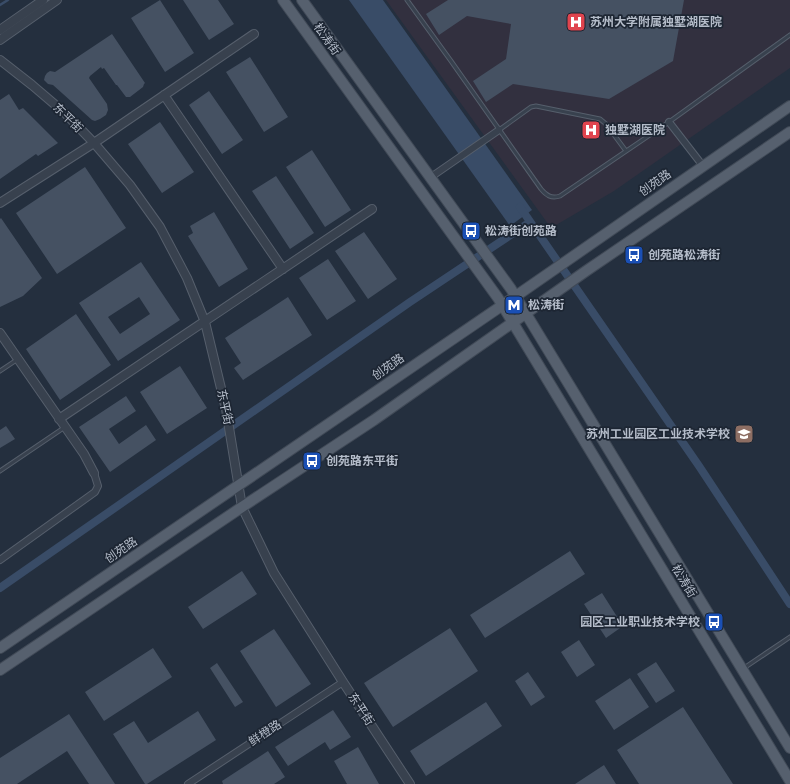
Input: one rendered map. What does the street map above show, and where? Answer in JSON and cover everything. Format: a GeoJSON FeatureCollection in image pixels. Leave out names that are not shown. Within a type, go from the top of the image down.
{"type":"FeatureCollection","features":[{"type":"Feature","properties":{"kind":"main road","name":"松涛街"},"geometry":{"type":"LineString","coordinates":[[283,0],[502,305],[790,781]]}},
{"type":"Feature","properties":{"kind":"main road","name":"松涛街"},"geometry":{"type":"LineString","coordinates":[[302,0],[516,296],[790,748]]}},
{"type":"Feature","properties":{"kind":"main road","name":"创苑路"},"geometry":{"type":"LineString","coordinates":[[0,648],[516,296],[790,106]]}},
{"type":"Feature","properties":{"kind":"main road"},"geometry":{"type":"LineString","coordinates":[[0,670],[374,420],[586,271],[790,132]]}},
{"type":"Feature","properties":{"kind":"street"},"geometry":{"type":"LineString","coordinates":[[0,30],[43,0]]}},
{"type":"Feature","properties":{"kind":"street"},"geometry":{"type":"LineString","coordinates":[[0,40],[57,0]]}},
{"type":"Feature","properties":{"kind":"street"},"geometry":{"type":"LineString","coordinates":[[0,203],[94,143],[254,34]]}},
{"type":"Feature","properties":{"kind":"street","name":"东平街"},"geometry":{"type":"LineString","coordinates":[[0,60],[66,114],[94,143],[130,185],[160,227],[187,278],[205,322],[226,409],[242,507],[274,573],[410,784]]}},
{"type":"Feature","properties":{"kind":"street"},"geometry":{"type":"LineString","coordinates":[[164,95],[283,269]]}},
{"type":"Feature","properties":{"kind":"street"},"geometry":{"type":"LineString","coordinates":[[669,122],[703,166]]}},
{"type":"Feature","properties":{"kind":"street"},"geometry":{"type":"LineString","coordinates":[[431,177],[499,130]]}},
{"type":"Feature","properties":{"kind":"street"},"geometry":{"type":"LineString","coordinates":[[59,419],[372,209]]}},
{"type":"Feature","properties":{"kind":"street"},"geometry":{"type":"LineString","coordinates":[[0,333],[84,454],[94,473],[98,486],[95,492],[88,498],[0,560]]}},
{"type":"Feature","properties":{"kind":"street","name":"鲜橙路"},"geometry":{"type":"LineString","coordinates":[[188,784],[343,682]]}},
{"type":"Feature","properties":{"kind":"lane"},"geometry":{"type":"LineString","coordinates":[[407,0],[540,188],[549,196],[555,197],[560,196],[669,122],[790,35]]}},
{"type":"Feature","properties":{"kind":"lane"},"geometry":{"type":"LineString","coordinates":[[499,130],[531,107],[536,106],[600,119],[606,124],[626,151]]}},
{"type":"Feature","properties":{"kind":"lane"},"geometry":{"type":"LineString","coordinates":[[0,371],[18,359]]}},
{"type":"Feature","properties":{"kind":"lane"},"geometry":{"type":"LineString","coordinates":[[0,471],[65,427]]}},
{"type":"Feature","properties":{"kind":"lane"},"geometry":{"type":"LineString","coordinates":[[742,669],[790,637]]}},
{"type":"Feature","properties":{"kind":"shaded area","name":"独墅湖医院"},"geometry":{"type":"Polygon","coordinates":[[[386,0],[790,0],[790,68],[614,191],[551,228],[386,0]]]}},
{"type":"Feature","properties":{"kind":"water"},"geometry":{"type":"Polygon","coordinates":[[[349,0],[383,0],[532,210],[510,226],[349,0]]]}},
{"type":"Feature","properties":{"kind":"building"},"geometry":{"type":"Polygon","coordinates":[[[160,0],[194,53],[165,72],[131,18],[160,0]]]}},
{"type":"Feature","properties":{"kind":"building"},"geometry":{"type":"Polygon","coordinates":[[[183,0],[218,0],[234,24],[209,40],[183,0]]]}},
{"type":"Feature","properties":{"kind":"building"},"geometry":{"type":"Polygon","coordinates":[[[448,0],[684,0],[673,61],[609,99],[513,84],[486,102],[473,81],[506,59],[511,24],[467,16],[439,35],[426,14],[448,0]]]}},
{"type":"Feature","properties":{"kind":"building"},"geometry":{"type":"Polygon","coordinates":[[[112,34],[145,83],[143,87],[130,97],[126,97],[104,68],[102,69],[101,67],[89,78],[107,104],[108,110],[106,115],[95,121],[53,85],[48,84],[44,80],[47,73],[50,71],[55,72],[112,34]]]}},
{"type":"Feature","properties":{"kind":"building"},"geometry":{"type":"Polygon","coordinates":[[[250,57],[288,117],[264,132],[226,72],[250,57]]]}},
{"type":"Feature","properties":{"kind":"building"},"geometry":{"type":"Polygon","coordinates":[[[209,91],[243,140],[222,154],[189,105],[209,91]]]}},
{"type":"Feature","properties":{"kind":"building"},"geometry":{"type":"Polygon","coordinates":[[[9,94],[19,110],[23,108],[58,143],[38,156],[36,154],[0,179],[0,100],[9,94]]]}},
{"type":"Feature","properties":{"kind":"building"},"geometry":{"type":"Polygon","coordinates":[[[160,122],[194,172],[162,193],[128,144],[160,122]]]}},
{"type":"Feature","properties":{"kind":"building"},"geometry":{"type":"Polygon","coordinates":[[[312,150],[351,210],[325,227],[286,167],[312,150]]]}},
{"type":"Feature","properties":{"kind":"building"},"geometry":{"type":"Polygon","coordinates":[[[85,167],[126,228],[57,274],[16,213],[85,167]]]}},
{"type":"Feature","properties":{"kind":"building"},"geometry":{"type":"Polygon","coordinates":[[[276,176],[314,233],[290,249],[252,191],[276,176]]]}},
{"type":"Feature","properties":{"kind":"building"},"geometry":{"type":"Polygon","coordinates":[[[214,212],[248,269],[219,287],[188,236],[193,233],[190,226],[214,212]]]}},
{"type":"Feature","properties":{"kind":"building"},"geometry":{"type":"Polygon","coordinates":[[[1,218],[42,278],[23,296],[0,307],[0,219],[1,218]]]}},
{"type":"Feature","properties":{"kind":"building"},"geometry":{"type":"Polygon","coordinates":[[[364,232],[397,279],[368,299],[335,251],[364,232]]]}},
{"type":"Feature","properties":{"kind":"building"},"geometry":{"type":"Polygon","coordinates":[[[328,259],[356,301],[327,320],[299,278],[328,259]]]}},
{"type":"Feature","properties":{"kind":"building"},"geometry":{"type":"Polygon","coordinates":[[[141,262],[180,320],[118,361],[79,303],[141,262]],[[139,297],[108,317],[120,334],[150,314],[139,297]]]}},
{"type":"Feature","properties":{"kind":"building"},"geometry":{"type":"Polygon","coordinates":[[[288,297],[312,335],[243,380],[234,368],[241,363],[225,338],[288,297]]]}},
{"type":"Feature","properties":{"kind":"building"},"geometry":{"type":"Polygon","coordinates":[[[76,314],[111,365],[60,400],[26,349],[76,314]]]}},
{"type":"Feature","properties":{"kind":"building"},"geometry":{"type":"Polygon","coordinates":[[[180,366],[207,408],[167,434],[140,392],[180,366]]]}},
{"type":"Feature","properties":{"kind":"building"},"geometry":{"type":"Polygon","coordinates":[[[126,396],[136,411],[109,429],[119,444],[146,425],[156,440],[110,472],[79,427],[126,396]]]}},
{"type":"Feature","properties":{"kind":"building"},"geometry":{"type":"Polygon","coordinates":[[[6,426],[15,439],[0,448],[0,430],[6,426]]]}},
{"type":"Feature","properties":{"kind":"building"},"geometry":{"type":"Polygon","coordinates":[[[570,551],[585,574],[485,638],[470,615],[570,551]]]}},
{"type":"Feature","properties":{"kind":"building"},"geometry":{"type":"Polygon","coordinates":[[[242,571],[257,594],[203,629],[188,607],[242,571]]]}},
{"type":"Feature","properties":{"kind":"building"},"geometry":{"type":"Polygon","coordinates":[[[602,593],[623,626],[606,638],[584,604],[602,593]]]}},
{"type":"Feature","properties":{"kind":"building"},"geometry":{"type":"Polygon","coordinates":[[[450,628],[478,671],[393,727],[364,683],[450,628]]]}},
{"type":"Feature","properties":{"kind":"building"},"geometry":{"type":"Polygon","coordinates":[[[274,629],[311,684],[276,707],[240,651],[274,629]]]}},
{"type":"Feature","properties":{"kind":"building"},"geometry":{"type":"Polygon","coordinates":[[[579,640],[595,665],[577,677],[561,652],[579,640]]]}},
{"type":"Feature","properties":{"kind":"building"},"geometry":{"type":"Polygon","coordinates":[[[153,648],[172,677],[104,721],[85,692],[153,648]]]}},
{"type":"Feature","properties":{"kind":"building"},"geometry":{"type":"Polygon","coordinates":[[[656,662],[675,691],[656,703],[637,674],[656,662]]]}},
{"type":"Feature","properties":{"kind":"building"},"geometry":{"type":"Polygon","coordinates":[[[217,663],[243,702],[235,707],[210,668],[217,663]]]}},
{"type":"Feature","properties":{"kind":"building"},"geometry":{"type":"Polygon","coordinates":[[[528,672],[545,697],[531,706],[515,681],[528,672]]]}},
{"type":"Feature","properties":{"kind":"building"},"geometry":{"type":"Polygon","coordinates":[[[630,678],[649,707],[614,730],[595,701],[630,678]]]}},
{"type":"Feature","properties":{"kind":"building"},"geometry":{"type":"Polygon","coordinates":[[[486,702],[502,726],[426,776],[410,751],[486,702]]]}},
{"type":"Feature","properties":{"kind":"building"},"geometry":{"type":"Polygon","coordinates":[[[683,707],[733,784],[639,784],[617,750],[683,707]]]}},
{"type":"Feature","properties":{"kind":"building"},"geometry":{"type":"Polygon","coordinates":[[[333,710],[351,737],[330,750],[325,742],[288,766],[275,747],[333,710]]]}},
{"type":"Feature","properties":{"kind":"building"},"geometry":{"type":"Polygon","coordinates":[[[198,711],[216,740],[145,784],[113,734],[134,721],[148,743],[198,711]]]}},
{"type":"Feature","properties":{"kind":"building"},"geometry":{"type":"Polygon","coordinates":[[[69,714],[115,784],[89,784],[67,751],[17,784],[0,784],[0,758],[69,714]]]}},
{"type":"Feature","properties":{"kind":"building"},"geometry":{"type":"Polygon","coordinates":[[[358,747],[379,784],[347,784],[334,761],[358,747]]]}},
{"type":"Feature","properties":{"kind":"building"},"geometry":{"type":"Polygon","coordinates":[[[268,751],[285,777],[274,784],[223,784],[222,781],[268,751]]]}},
{"type":"Feature","properties":{"kind":"building"},"geometry":{"type":"Polygon","coordinates":[[[604,765],[616,784],[575,784],[604,765]]]}},
{"type":"Feature","properties":{"kind":"waterway"},"geometry":{"type":"LineString","coordinates":[[0,5],[8,0]]}},
{"type":"Feature","properties":{"kind":"waterway"},"geometry":{"type":"LineString","coordinates":[[520,207],[699,466],[790,604]]}},
{"type":"Feature","properties":{"kind":"waterway"},"geometry":{"type":"LineString","coordinates":[[0,588],[410,302],[530,222]]}},
{"type":"Feature","properties":{"kind":"place","name":"苏州大学附属独墅湖医院"},"geometry":{"type":"Point","coordinates":[576,22]}},
{"type":"Feature","properties":{"kind":"place","name":"独墅湖医院"},"geometry":{"type":"Point","coordinates":[591,130]}},
{"type":"Feature","properties":{"kind":"place","name":"松涛街创苑路"},"geometry":{"type":"Point","coordinates":[471,231]}},
{"type":"Feature","properties":{"kind":"place","name":"创苑路松涛街"},"geometry":{"type":"Point","coordinates":[634,255]}},
{"type":"Feature","properties":{"kind":"place","name":"松涛街"},"geometry":{"type":"Point","coordinates":[514,305]}},
{"type":"Feature","properties":{"kind":"place","name":"苏州工业园区工业技术学校"},"geometry":{"type":"Point","coordinates":[744,434]}},
{"type":"Feature","properties":{"kind":"place","name":"创苑路东平街"},"geometry":{"type":"Point","coordinates":[312,461]}},
{"type":"Feature","properties":{"kind":"place","name":"园区工业职业技术学校"},"geometry":{"type":"Point","coordinates":[714,622]}}]}
